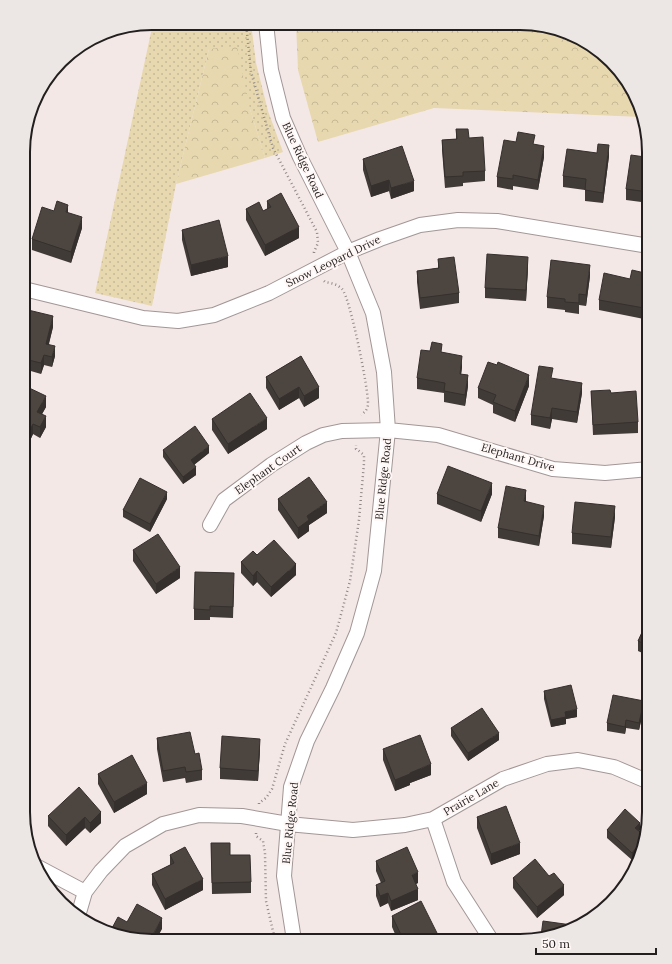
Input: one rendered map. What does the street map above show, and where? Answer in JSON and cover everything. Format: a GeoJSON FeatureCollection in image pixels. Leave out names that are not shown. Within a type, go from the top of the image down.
{"type":"FeatureCollection","features":[{"type":"Feature","properties":{"kind":"street","name":"Blue Ridge Road"},"geometry":{"type":"LineString","coordinates":[[267,30],[271,70],[283,118],[300,157],[348,252],[373,313],[384,372],[388,430],[374,571],[358,634],[307,741],[292,787],[284,876],[293,934]]}},
{"type":"Feature","properties":{"kind":"street","name":"Snow Leopard Drive"},"geometry":{"type":"LineString","coordinates":[[30,290],[143,318],[178,320],[214,315],[269,293],[348,252],[420,225],[458,220],[497,222],[642,245]]}},
{"type":"Feature","properties":{"kind":"street","name":"Elephant Court"},"geometry":{"type":"LineString","coordinates":[[210,525],[224,500],[271,465],[306,443],[323,435],[342,431],[388,430]]}},
{"type":"Feature","properties":{"kind":"street","name":"Elephant Drive"},"geometry":{"type":"LineString","coordinates":[[388,430],[438,435],[553,469],[605,472],[642,469]]}},
{"type":"Feature","properties":{"kind":"street","name":"Prairie Lane"},"geometry":{"type":"LineString","coordinates":[[85,892],[125,846],[164,824],[199,814],[242,816],[288,824],[353,830],[405,825],[433,819],[503,779],[547,764],[578,760],[614,767],[642,779]]}},
{"type":"Feature","properties":{"kind":"street"},"geometry":{"type":"LineString","coordinates":[[433,819],[454,882],[487,934]]}},
{"type":"Feature","properties":{"kind":"street"},"geometry":{"type":"LineString","coordinates":[[45,871],[85,892],[80,910]]}},
{"type":"Feature","properties":{"kind":"path"},"geometry":{"type":"LineString","coordinates":[[247,30],[251,72],[273,148],[317,232],[318,243],[314,252],[325,282],[335,284],[343,290],[352,315],[364,372],[368,406],[366,412],[359,416],[356,449],[364,455],[359,520],[350,581],[336,633],[285,744],[272,789],[266,798],[259,803],[256,836],[263,842],[265,853],[266,901],[274,934]]}},
{"type":"Feature","properties":{"kind":"green space"},"geometry":{"type":"Polygon","coordinates":[[[151,30],[252,30],[256,63],[268,111],[283,152],[265,158],[250,109],[209,49],[176,184],[152,306],[95,293],[151,30]]]}},
{"type":"Feature","properties":{"kind":"green space"},"geometry":{"type":"Polygon","coordinates":[[[296,30],[536,31],[566,39],[581,46],[594,55],[617,78],[626,91],[637,117],[434,108],[318,142],[298,70],[296,30]]]}},
{"type":"Feature","properties":{"kind":"green space"},"geometry":{"type":"Polygon","coordinates":[[[237,46],[250,109],[265,158],[176,184],[209,49],[237,46]]]}},
{"type":"Feature","properties":{"kind":"building"},"geometry":{"type":"Polygon","coordinates":[[[456,129],[468,129],[469,138],[483,137],[485,171],[463,172],[463,176],[445,177],[442,140],[457,139],[456,129]]]}},
{"type":"Feature","properties":{"kind":"building"},"geometry":{"type":"Polygon","coordinates":[[[518,132],[535,135],[533,144],[544,146],[538,180],[513,175],[513,179],[497,177],[504,140],[516,142],[518,132]]]}},
{"type":"Feature","properties":{"kind":"building"},"geometry":{"type":"Polygon","coordinates":[[[598,144],[609,145],[603,193],[585,190],[586,179],[563,176],[567,149],[597,153],[598,144]]]}},
{"type":"Feature","properties":{"kind":"building"},"geometry":{"type":"Polygon","coordinates":[[[402,146],[414,181],[391,188],[389,180],[371,186],[363,159],[402,146]]]}},
{"type":"Feature","properties":{"kind":"building"},"geometry":{"type":"Polygon","coordinates":[[[631,155],[642,157],[642,191],[626,189],[631,155]]]}},
{"type":"Feature","properties":{"kind":"building"},"geometry":{"type":"Polygon","coordinates":[[[281,193],[299,227],[265,245],[246,209],[259,202],[263,211],[271,207],[267,201],[281,193]]]}},
{"type":"Feature","properties":{"kind":"building"},"geometry":{"type":"Polygon","coordinates":[[[57,201],[68,205],[66,212],[82,217],[71,252],[32,239],[42,207],[54,211],[57,201]]]}},
{"type":"Feature","properties":{"kind":"building"},"geometry":{"type":"Polygon","coordinates":[[[219,220],[228,256],[191,265],[182,230],[219,220]]]}},
{"type":"Feature","properties":{"kind":"building"},"geometry":{"type":"Polygon","coordinates":[[[487,254],[528,257],[526,290],[485,288],[487,254]]]}},
{"type":"Feature","properties":{"kind":"building"},"geometry":{"type":"Polygon","coordinates":[[[454,257],[459,293],[420,298],[417,271],[439,268],[438,259],[454,257]]]}},
{"type":"Feature","properties":{"kind":"building"},"geometry":{"type":"Polygon","coordinates":[[[551,260],[590,265],[586,295],[579,294],[579,303],[565,302],[565,299],[547,297],[551,260]]]}},
{"type":"Feature","properties":{"kind":"building"},"geometry":{"type":"Polygon","coordinates":[[[632,270],[642,272],[642,308],[599,300],[604,273],[630,279],[632,270]]]}},
{"type":"Feature","properties":{"kind":"building"},"geometry":{"type":"Polygon","coordinates":[[[30,310],[53,316],[46,344],[55,346],[52,357],[44,355],[41,363],[30,360],[30,310]]]}},
{"type":"Feature","properties":{"kind":"building"},"geometry":{"type":"Polygon","coordinates":[[[432,342],[442,344],[441,352],[462,356],[460,374],[468,375],[465,395],[444,391],[445,383],[417,378],[421,350],[430,351],[432,342]]]}},
{"type":"Feature","properties":{"kind":"building"},"geometry":{"type":"Polygon","coordinates":[[[301,356],[319,387],[304,396],[299,387],[279,399],[266,377],[301,356]]]}},
{"type":"Feature","properties":{"kind":"building"},"geometry":{"type":"Polygon","coordinates":[[[488,362],[497,365],[498,362],[529,375],[515,411],[493,402],[496,395],[478,388],[488,362]]]}},
{"type":"Feature","properties":{"kind":"building"},"geometry":{"type":"Polygon","coordinates":[[[539,366],[553,368],[551,378],[582,383],[577,412],[552,408],[550,418],[531,415],[539,366]]]}},
{"type":"Feature","properties":{"kind":"building"},"geometry":{"type":"Polygon","coordinates":[[[30,388],[46,396],[37,412],[46,416],[40,427],[33,424],[30,430],[30,388]]]}},
{"type":"Feature","properties":{"kind":"building"},"geometry":{"type":"Polygon","coordinates":[[[610,390],[611,393],[636,391],[638,422],[593,425],[591,391],[610,390]]]}},
{"type":"Feature","properties":{"kind":"building"},"geometry":{"type":"Polygon","coordinates":[[[250,393],[267,418],[228,444],[212,419],[250,393]]]}},
{"type":"Feature","properties":{"kind":"building"},"geometry":{"type":"Polygon","coordinates":[[[195,426],[209,446],[191,460],[196,467],[183,477],[163,450],[195,426]]]}},
{"type":"Feature","properties":{"kind":"building"},"geometry":{"type":"Polygon","coordinates":[[[448,466],[492,483],[481,511],[437,494],[448,466]]]}},
{"type":"Feature","properties":{"kind":"building"},"geometry":{"type":"Polygon","coordinates":[[[309,477],[327,502],[307,516],[309,520],[298,528],[278,499],[309,477]]]}},
{"type":"Feature","properties":{"kind":"building"},"geometry":{"type":"Polygon","coordinates":[[[140,478],[167,492],[150,524],[123,510],[140,478]]]}},
{"type":"Feature","properties":{"kind":"building"},"geometry":{"type":"Polygon","coordinates":[[[506,486],[526,490],[524,501],[544,506],[539,536],[498,528],[506,486]]]}},
{"type":"Feature","properties":{"kind":"building"},"geometry":{"type":"Polygon","coordinates":[[[575,502],[615,506],[611,537],[572,533],[575,502]]]}},
{"type":"Feature","properties":{"kind":"building"},"geometry":{"type":"Polygon","coordinates":[[[158,534],[180,567],[156,584],[133,550],[158,534]]]}},
{"type":"Feature","properties":{"kind":"building"},"geometry":{"type":"Polygon","coordinates":[[[274,540],[296,564],[271,587],[257,571],[253,576],[241,562],[253,551],[257,555],[274,540]]]}},
{"type":"Feature","properties":{"kind":"building"},"geometry":{"type":"Polygon","coordinates":[[[195,572],[234,573],[233,607],[210,606],[210,610],[194,609],[195,572]]]}},
{"type":"Feature","properties":{"kind":"building"},"geometry":{"type":"Polygon","coordinates":[[[642,632],[642,643],[638,641],[642,632]]]}},
{"type":"Feature","properties":{"kind":"building"},"geometry":{"type":"Polygon","coordinates":[[[571,685],[577,709],[565,712],[566,717],[551,720],[544,691],[571,685]]]}},
{"type":"Feature","properties":{"kind":"building"},"geometry":{"type":"Polygon","coordinates":[[[613,695],[642,701],[642,710],[639,723],[626,720],[625,727],[607,723],[613,695]]]}},
{"type":"Feature","properties":{"kind":"building"},"geometry":{"type":"Polygon","coordinates":[[[482,708],[499,733],[468,753],[451,728],[482,708]]]}},
{"type":"Feature","properties":{"kind":"building"},"geometry":{"type":"Polygon","coordinates":[[[190,732],[195,754],[199,753],[202,770],[186,772],[185,767],[163,771],[157,738],[190,732]]]}},
{"type":"Feature","properties":{"kind":"building"},"geometry":{"type":"Polygon","coordinates":[[[420,735],[431,764],[395,780],[383,749],[420,735]]]}},
{"type":"Feature","properties":{"kind":"building"},"geometry":{"type":"Polygon","coordinates":[[[222,736],[260,739],[258,771],[220,768],[222,736]]]}},
{"type":"Feature","properties":{"kind":"building"},"geometry":{"type":"Polygon","coordinates":[[[132,755],[147,783],[114,802],[98,774],[132,755]]]}},
{"type":"Feature","properties":{"kind":"building"},"geometry":{"type":"Polygon","coordinates":[[[79,787],[101,812],[90,823],[85,817],[66,835],[48,816],[79,787]]]}},
{"type":"Feature","properties":{"kind":"building"},"geometry":{"type":"Polygon","coordinates":[[[506,806],[520,843],[491,854],[477,817],[506,806]]]}},
{"type":"Feature","properties":{"kind":"building"},"geometry":{"type":"Polygon","coordinates":[[[625,809],[640,823],[635,828],[640,832],[637,847],[632,853],[607,830],[625,809]]]}},
{"type":"Feature","properties":{"kind":"building"},"geometry":{"type":"Polygon","coordinates":[[[211,843],[230,843],[230,855],[250,855],[251,882],[212,883],[211,843]]]}},
{"type":"Feature","properties":{"kind":"building"},"geometry":{"type":"Polygon","coordinates":[[[185,847],[203,879],[165,899],[152,874],[174,863],[170,855],[185,847]]]}},
{"type":"Feature","properties":{"kind":"building"},"geometry":{"type":"Polygon","coordinates":[[[407,847],[418,872],[412,875],[418,889],[391,901],[388,893],[380,896],[376,885],[385,881],[376,861],[407,847]]]}},
{"type":"Feature","properties":{"kind":"building"},"geometry":{"type":"Polygon","coordinates":[[[535,859],[549,876],[554,873],[564,885],[537,907],[513,878],[535,859]]]}},
{"type":"Feature","properties":{"kind":"building"},"geometry":{"type":"Polygon","coordinates":[[[421,901],[438,934],[401,934],[392,916],[421,901]]]}},
{"type":"Feature","properties":{"kind":"building"},"geometry":{"type":"Polygon","coordinates":[[[137,904],[162,918],[153,934],[136,933],[113,927],[118,917],[127,922],[137,904]]]}},
{"type":"Feature","properties":{"kind":"building"},"geometry":{"type":"Polygon","coordinates":[[[543,921],[567,924],[559,928],[542,932],[543,921]]]}}]}
